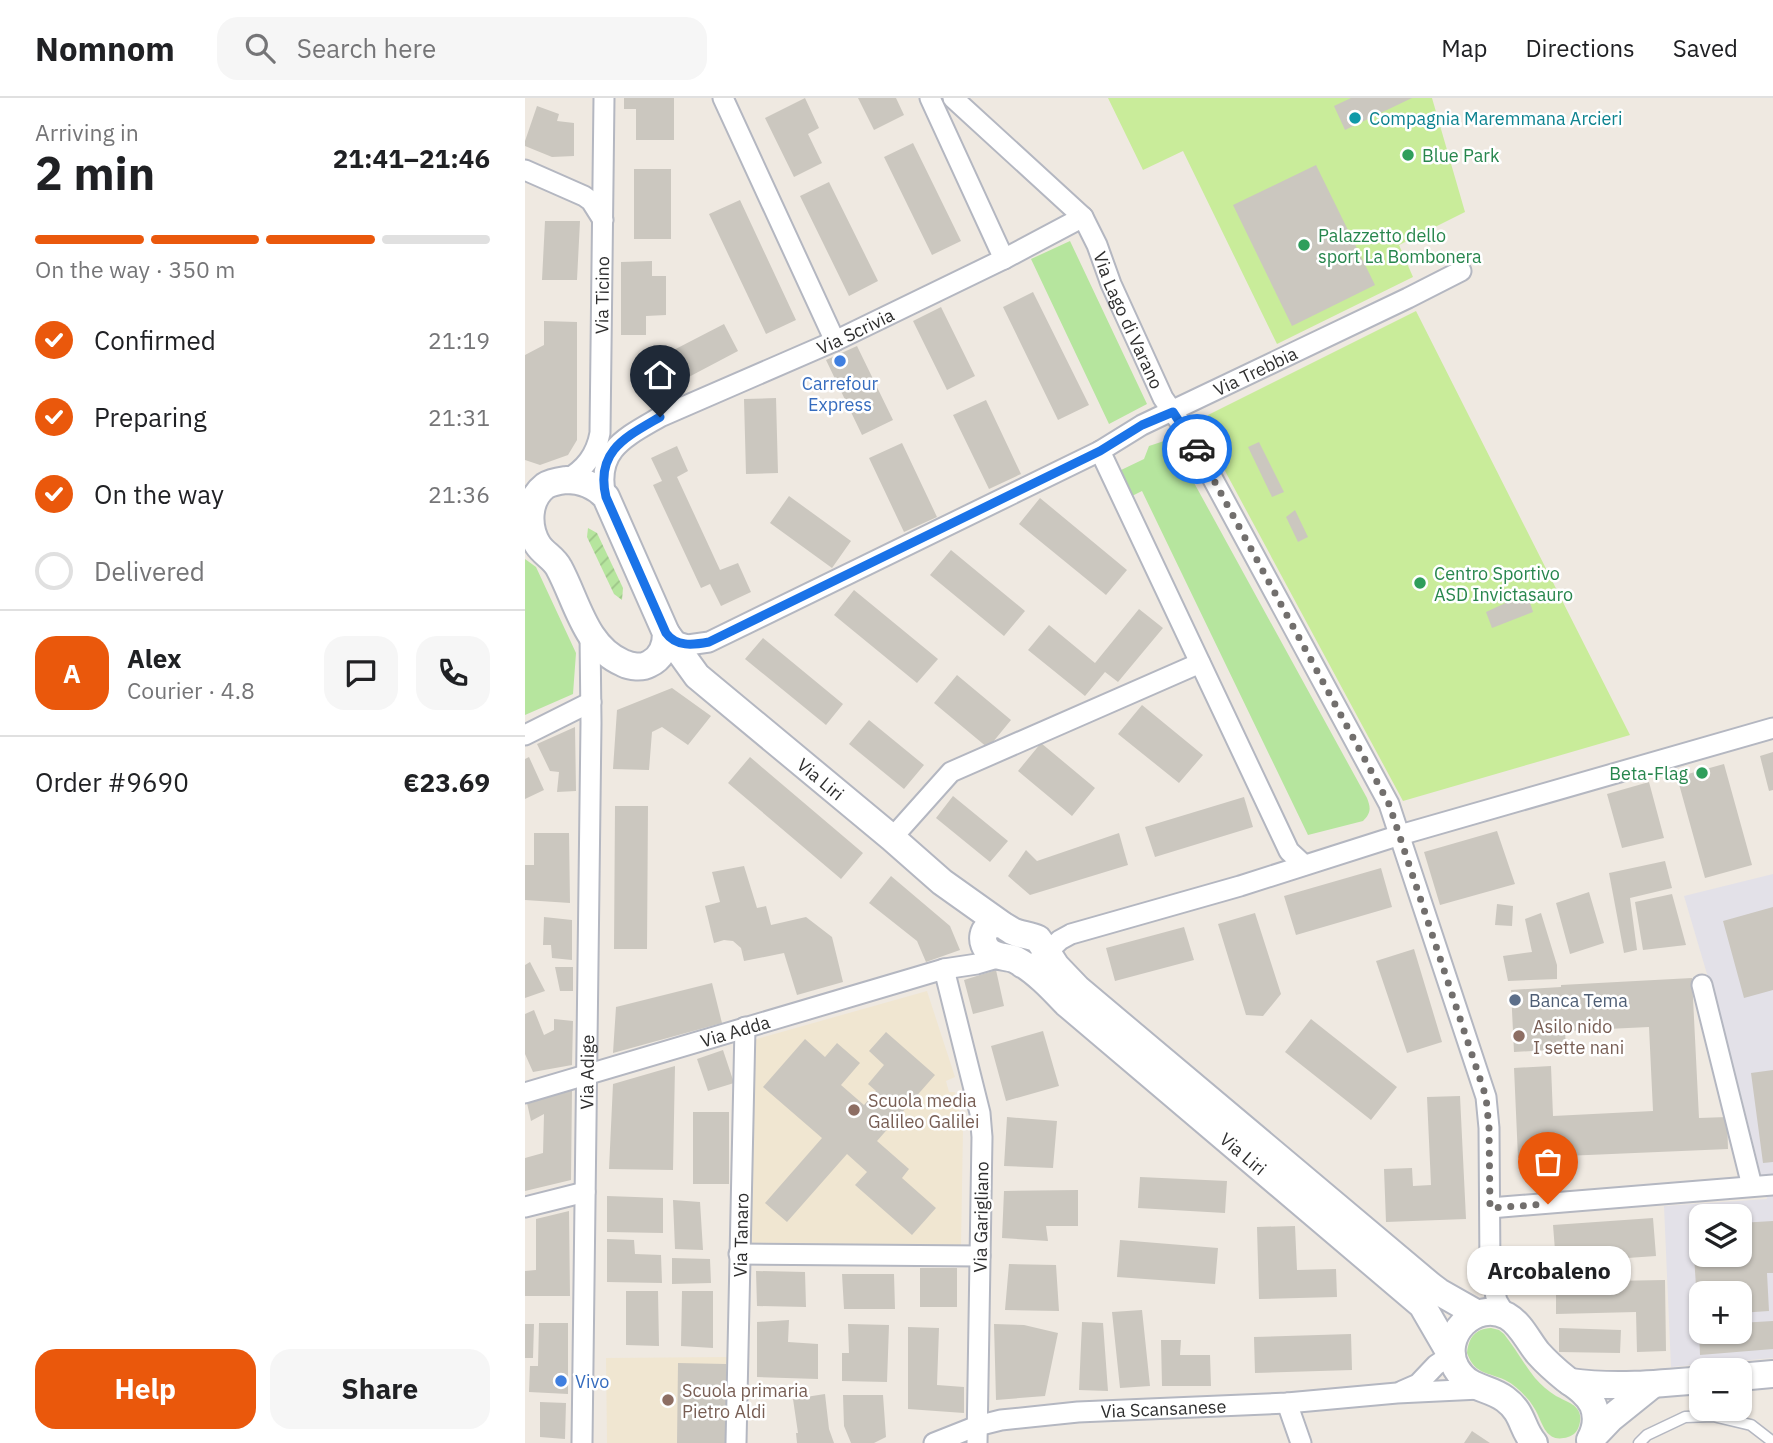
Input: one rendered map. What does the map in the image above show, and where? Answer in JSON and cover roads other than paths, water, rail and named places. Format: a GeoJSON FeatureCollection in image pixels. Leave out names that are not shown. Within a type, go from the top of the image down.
{"type":"FeatureCollection","features":[{"type":"Feature","properties":{"kind":"main road"},"geometry":{"type":"LineString","coordinates":[[533,544],[530,522],[533,503],[545,488],[587,483],[606,497]]}},
{"type":"Feature","properties":{"kind":"main road","name":"Via Liri"},"geometry":{"type":"LineString","coordinates":[[606,497],[668,636],[697,676]]}},
{"type":"Feature","properties":{"kind":"main road","name":"Via Liri"},"geometry":{"type":"LineString","coordinates":[[533,544],[552,558],[560,569],[590,633],[602,650],[632,666],[679,667],[697,676],[892,838],[992,930],[1038,939],[1056,966],[1078,989],[1421,1278],[1439,1292],[1476,1313]]}},
{"type":"Feature","properties":{"kind":"main road"},"geometry":{"type":"LineString","coordinates":[[646,666],[660,656],[668,636]]}},
{"type":"Feature","properties":{"kind":"main road","name":"Via Liri"},"geometry":{"type":"LineString","coordinates":[[992,930],[983,941],[989,952],[1012,960],[1049,985],[1066,1003],[1422,1305],[1451,1355]]}},
{"type":"Feature","properties":{"kind":"main road"},"geometry":{"type":"LineString","coordinates":[[1012,960],[1031,967],[1036,966],[1044,961],[1047,952]]}},
{"type":"Feature","properties":{"kind":"main road"},"geometry":{"type":"LineString","coordinates":[[1476,1313],[1493,1312],[1506,1316],[1523,1331],[1551,1367],[1587,1396],[1595,1410],[1596,1426],[1588,1442]]}},
{"type":"Feature","properties":{"kind":"main road","name":"Via Scansanese"},"geometry":{"type":"LineString","coordinates":[[1476,1313],[1457,1330],[1452,1344],[1451,1355],[1454,1363],[1467,1381],[1498,1395],[1513,1406],[1524,1422],[1529,1439]]}},
{"type":"Feature","properties":{"kind":"main road"},"geometry":{"type":"LineString","coordinates":[[1752,1376],[1773,1374]]}},
{"type":"Feature","properties":{"kind":"main road"},"geometry":{"type":"LineString","coordinates":[[1570,1382],[1608,1386],[1689,1381]]}},
{"type":"Feature","properties":{"kind":"main road"},"geometry":{"type":"LineString","coordinates":[[1588,1442],[1611,1418],[1652,1385]]}},
{"type":"Feature","properties":{"kind":"street","name":"Via Ticino"},"geometry":{"type":"LineString","coordinates":[[545,488],[582,469],[598,444],[601,422],[604,98]]}},
{"type":"Feature","properties":{"kind":"street"},"geometry":{"type":"LineString","coordinates":[[930,98],[1004,259]]}},
{"type":"Feature","properties":{"kind":"street","name":"Via Lago di Varano"},"geometry":{"type":"LineString","coordinates":[[953,98],[1083,217],[1163,398],[1189,435],[1385,796],[1486,1097],[1489,1128],[1490,1271],[1497,1301],[1506,1316]]}},
{"type":"Feature","properties":{"kind":"street"},"geometry":{"type":"LineString","coordinates":[[730,102],[835,341]]}},
{"type":"Feature","properties":{"kind":"street"},"geometry":{"type":"LineString","coordinates":[[525,170],[584,196],[591,201],[603,220]]}},
{"type":"Feature","properties":{"kind":"street","name":"Via Scrivia"},"geometry":{"type":"LineString","coordinates":[[606,497],[603,477],[605,467],[613,450],[625,437],[660,417],[835,341],[1004,259],[1083,217]]}},
{"type":"Feature","properties":{"kind":"street","name":"Via Trebbia"},"geometry":{"type":"LineString","coordinates":[[668,636],[688,645],[709,642],[1100,451],[1142,425],[1461,271]]}},
{"type":"Feature","properties":{"kind":"street"},"geometry":{"type":"LineString","coordinates":[[601,422],[603,428],[612,436],[625,437]]}},
{"type":"Feature","properties":{"kind":"street"},"geometry":{"type":"LineString","coordinates":[[1100,451],[1289,851],[1304,865]]}},
{"type":"Feature","properties":{"kind":"street","name":"Via Adige"},"geometry":{"type":"LineString","coordinates":[[582,1443],[590,633]]}},
{"type":"Feature","properties":{"kind":"street"},"geometry":{"type":"LineString","coordinates":[[892,838],[951,772],[1201,663]]}},
{"type":"Feature","properties":{"kind":"street"},"geometry":{"type":"LineString","coordinates":[[525,735],[591,702]]}},
{"type":"Feature","properties":{"kind":"street"},"geometry":{"type":"LineString","coordinates":[[1047,952],[1071,934],[1240,886],[1400,835],[1773,728]]}},
{"type":"Feature","properties":{"kind":"street","name":"Via Adda"},"geometry":{"type":"LineString","coordinates":[[944,970],[975,952],[992,930]]}},
{"type":"Feature","properties":{"kind":"street","name":"Via Adda"},"geometry":{"type":"LineString","coordinates":[[525,1093],[944,970],[1012,960]]}},
{"type":"Feature","properties":{"kind":"street","name":"Via Garigliano"},"geometry":{"type":"LineString","coordinates":[[944,970],[980,1113],[982,1137],[977,1435]]}},
{"type":"Feature","properties":{"kind":"street"},"geometry":{"type":"LineString","coordinates":[[1702,985],[1752,1186]]}},
{"type":"Feature","properties":{"kind":"street","name":"Via Tanaro"},"geometry":{"type":"LineString","coordinates":[[736,1443],[745,1027]]}},
{"type":"Feature","properties":{"kind":"street"},"geometry":{"type":"LineString","coordinates":[[1490,1208],[1773,1185]]}},
{"type":"Feature","properties":{"kind":"street"},"geometry":{"type":"LineString","coordinates":[[525,1207],[585,1192]]}},
{"type":"Feature","properties":{"kind":"street"},"geometry":{"type":"LineString","coordinates":[[739,1254],[980,1256]]}},
{"type":"Feature","properties":{"kind":"street","name":"Via Scansanese"},"geometry":{"type":"LineString","coordinates":[[1397,1393],[1418,1384],[1436,1365],[1451,1355]]}},
{"type":"Feature","properties":{"kind":"street","name":"Via Scansanese"},"geometry":{"type":"LineString","coordinates":[[935,1443],[977,1435],[1001,1420],[1078,1412],[1287,1403],[1480,1389]]}},
{"type":"Feature","properties":{"kind":"street"},"geometry":{"type":"LineString","coordinates":[[1287,1403],[1301,1443]]}},
{"type":"Feature","properties":{"kind":"lane"},"geometry":{"type":"LineString","coordinates":[[1639,1443],[1647,1435],[1685,1417],[1713,1416],[1751,1425],[1773,1442]]}},
{"type":"Feature","properties":{"kind":"place","name":"Compagnia Maremmana Arcieri"},"geometry":{"type":"Point","coordinates":[1355,118]}},
{"type":"Feature","properties":{"kind":"place","name":"Blue Park"},"geometry":{"type":"Point","coordinates":[1408,155]}},
{"type":"Feature","properties":{"kind":"place","name":"Palazzetto dello sport La Bombonera"},"geometry":{"type":"Point","coordinates":[1304,245]}},
{"type":"Feature","properties":{"kind":"place","name":"Carrefour Express"},"geometry":{"type":"Point","coordinates":[840,361]}},
{"type":"Feature","properties":{"kind":"place","name":"Centro Sportivo ASD Invictasauro"},"geometry":{"type":"Point","coordinates":[1420,583]}},
{"type":"Feature","properties":{"kind":"place","name":"Beta-Flag"},"geometry":{"type":"Point","coordinates":[1702,773]}},
{"type":"Feature","properties":{"kind":"place","name":"Banca Tema"},"geometry":{"type":"Point","coordinates":[1515,1000]}},
{"type":"Feature","properties":{"kind":"place","name":"Asilo nido I sette nani"},"geometry":{"type":"Point","coordinates":[1519,1036]}},
{"type":"Feature","properties":{"kind":"place","name":"Scuola media Galileo Galilei"},"geometry":{"type":"Point","coordinates":[854,1110]}},
{"type":"Feature","properties":{"kind":"place","name":"Arcobaleno"},"geometry":{"type":"Point","coordinates":[1548,1204]}},
{"type":"Feature","properties":{"kind":"place","name":"Vivo"},"geometry":{"type":"Point","coordinates":[561,1381]}},
{"type":"Feature","properties":{"kind":"place","name":"Scuola primaria Pietro Aldi"},"geometry":{"type":"Point","coordinates":[668,1400]}}]}
